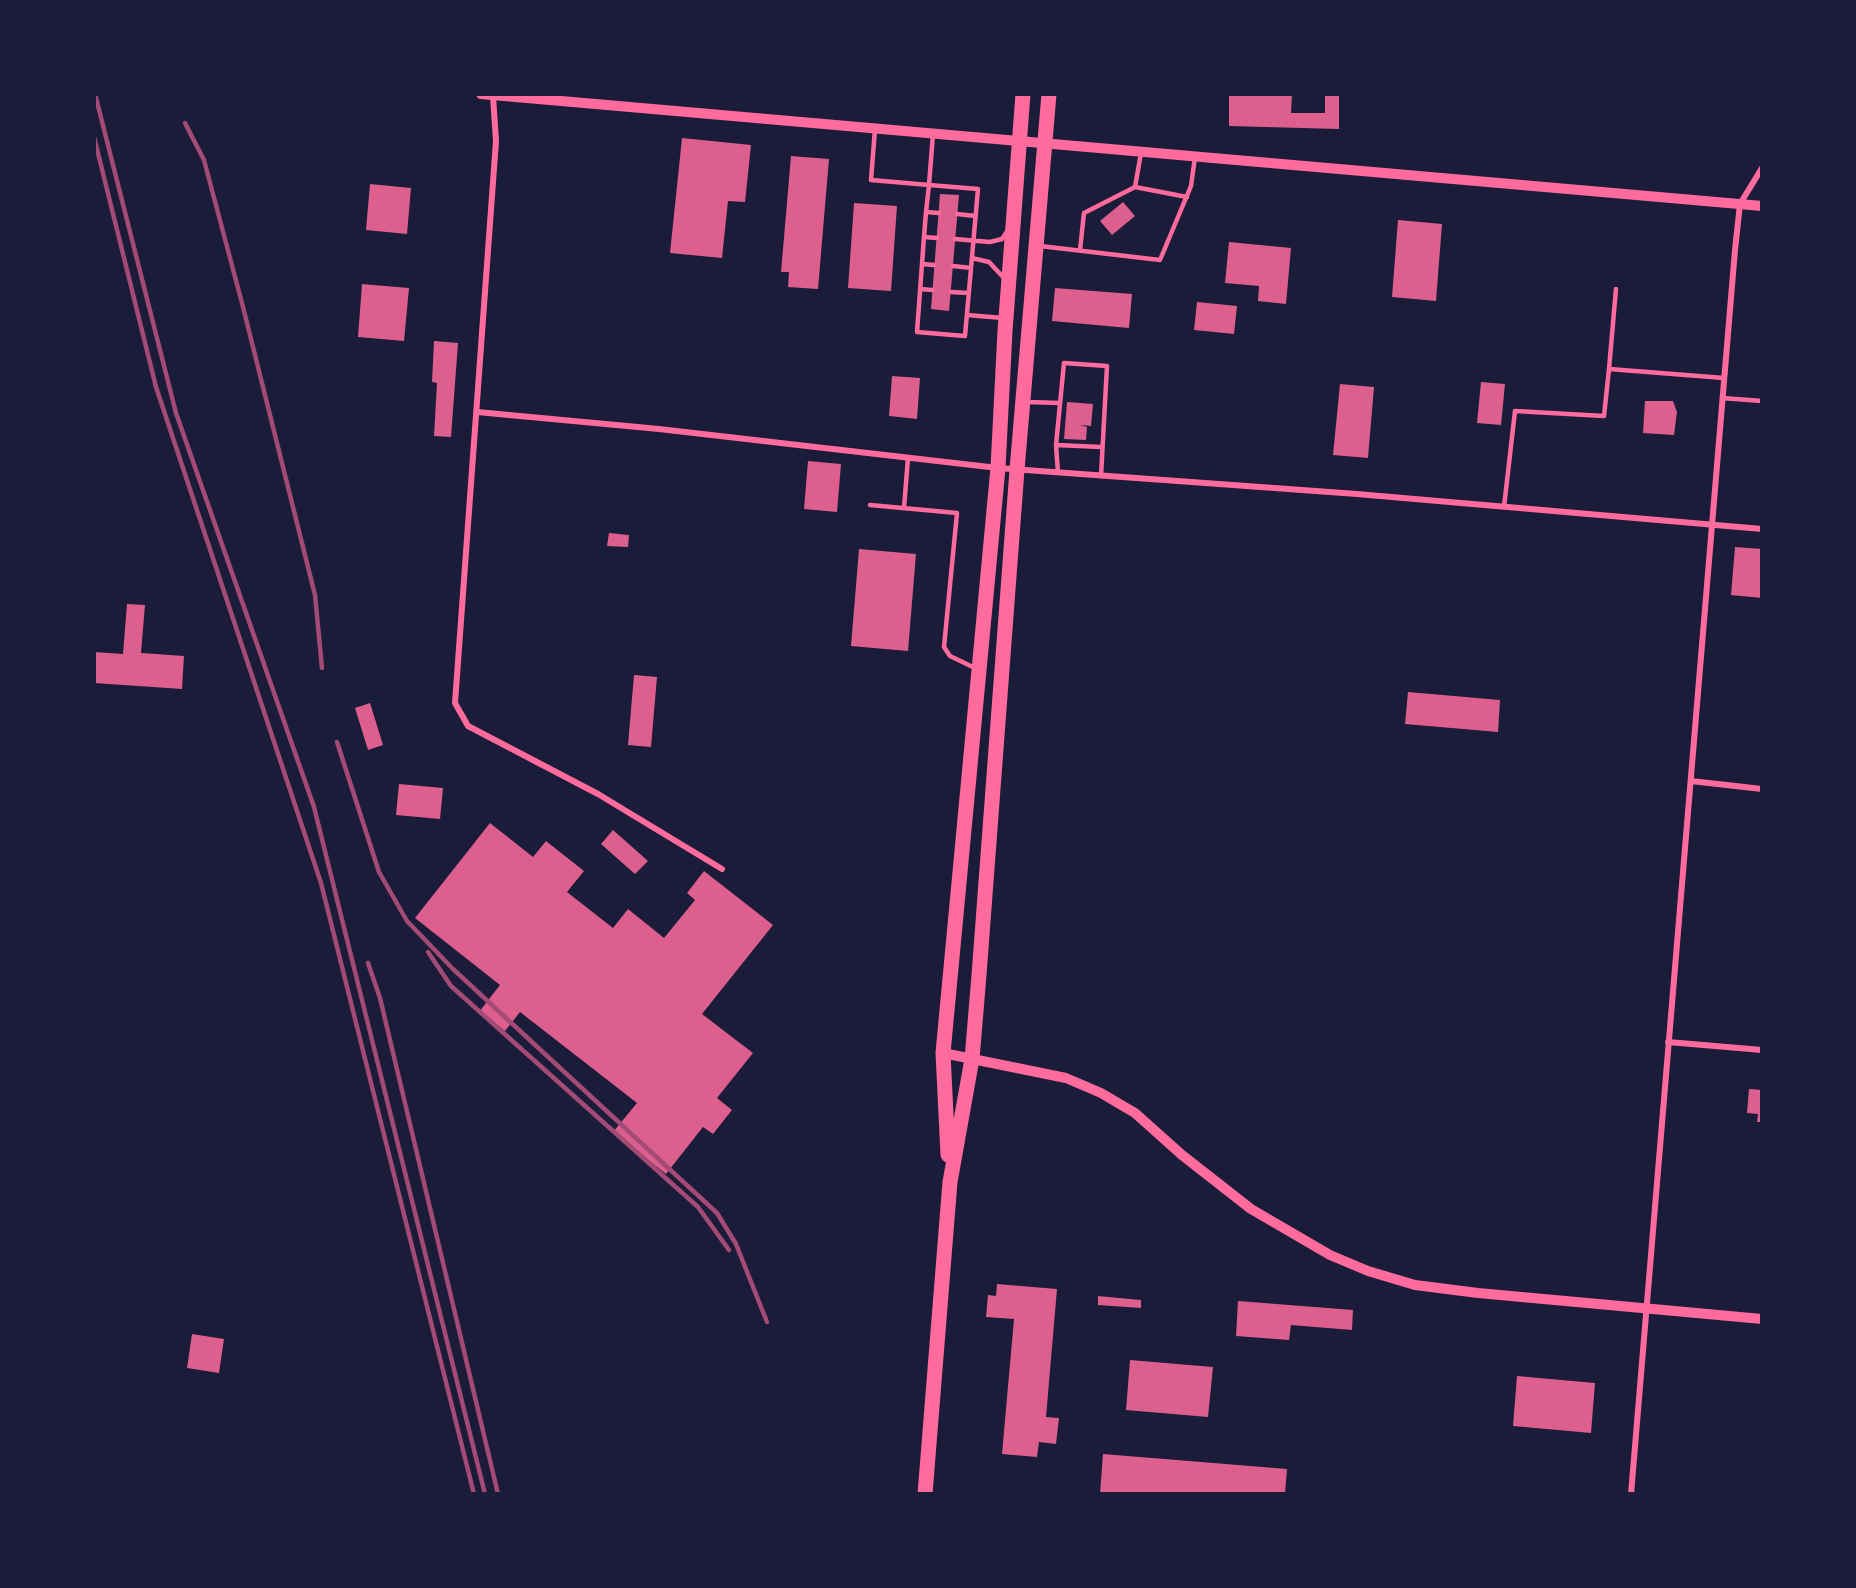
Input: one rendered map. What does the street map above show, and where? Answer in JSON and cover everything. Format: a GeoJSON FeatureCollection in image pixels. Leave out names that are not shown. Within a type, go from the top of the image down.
{"type":"FeatureCollection","features":[{"type":"Feature","properties":{"kind":"main road"},"geometry":{"type":"LineString","coordinates":[[950,1182],[943,1053],[998,468],[1005,318],[1023,94]]}},
{"type":"Feature","properties":{"kind":"main road"},"geometry":{"type":"LineString","coordinates":[[926,1494],[950,1182],[972,1059],[1017,470],[1049,94]]}},
{"type":"Feature","properties":{"kind":"street"},"geometry":{"type":"LineString","coordinates":[[481,94],[1761,206]]}},
{"type":"Feature","properties":{"kind":"street"},"geometry":{"type":"LineString","coordinates":[[493,95],[496,141],[455,703],[468,726],[598,794],[722,869]]}},
{"type":"Feature","properties":{"kind":"street"},"geometry":{"type":"LineString","coordinates":[[1631,1494],[1691,781],[1710,526],[1740,204],[1761,168]]}},
{"type":"Feature","properties":{"kind":"street"},"geometry":{"type":"LineString","coordinates":[[477,412],[658,429],[1017,470],[1761,529]]}},
{"type":"Feature","properties":{"kind":"street"},"geometry":{"type":"LineString","coordinates":[[1691,781],[1761,789]]}},
{"type":"Feature","properties":{"kind":"street"},"geometry":{"type":"LineString","coordinates":[[1668,1042],[1761,1050]]}},
{"type":"Feature","properties":{"kind":"street"},"geometry":{"type":"LineString","coordinates":[[943,1053],[1066,1078],[1101,1093],[1135,1113],[1182,1155],[1251,1209],[1330,1255],[1368,1270],[1415,1285],[1645,1310],[1761,1319]]}},
{"type":"Feature","properties":{"kind":"lane"},"geometry":{"type":"LineString","coordinates":[[875,129],[871,180],[928,185],[978,189],[965,336],[916,332],[928,185],[933,134]]}},
{"type":"Feature","properties":{"kind":"lane"},"geometry":{"type":"LineString","coordinates":[[1135,186],[1141,152]]}},
{"type":"Feature","properties":{"kind":"lane"},"geometry":{"type":"LineString","coordinates":[[1037,246],[1160,260],[1187,197],[1195,157]]}},
{"type":"Feature","properties":{"kind":"lane"},"geometry":{"type":"LineString","coordinates":[[1080,250],[1084,213],[1135,186],[1187,197]]}},
{"type":"Feature","properties":{"kind":"lane"},"geometry":{"type":"LineString","coordinates":[[926,212],[939,213]]}},
{"type":"Feature","properties":{"kind":"lane"},"geometry":{"type":"LineString","coordinates":[[957,214],[976,216]]}},
{"type":"Feature","properties":{"kind":"lane"},"geometry":{"type":"LineString","coordinates":[[955,239],[990,243],[1002,239],[1013,223]]}},
{"type":"Feature","properties":{"kind":"lane"},"geometry":{"type":"LineString","coordinates":[[924,237],[936,238]]}},
{"type":"Feature","properties":{"kind":"lane"},"geometry":{"type":"LineString","coordinates":[[972,258],[989,262],[1001,272],[1008,286]]}},
{"type":"Feature","properties":{"kind":"lane"},"geometry":{"type":"LineString","coordinates":[[922,264],[934,265]]}},
{"type":"Feature","properties":{"kind":"lane"},"geometry":{"type":"LineString","coordinates":[[953,266],[971,268]]}},
{"type":"Feature","properties":{"kind":"lane"},"geometry":{"type":"LineString","coordinates":[[920,289],[932,290]]}},
{"type":"Feature","properties":{"kind":"lane"},"geometry":{"type":"LineString","coordinates":[[1504,507],[1515,411],[1604,416],[1616,289]]}},
{"type":"Feature","properties":{"kind":"lane"},"geometry":{"type":"LineString","coordinates":[[951,292],[969,293]]}},
{"type":"Feature","properties":{"kind":"lane"},"geometry":{"type":"LineString","coordinates":[[967,315],[1005,318]]}},
{"type":"Feature","properties":{"kind":"lane"},"geometry":{"type":"LineString","coordinates":[[1058,473],[1056,445],[1064,363],[1107,366],[1101,476]]}},
{"type":"Feature","properties":{"kind":"lane"},"geometry":{"type":"LineString","coordinates":[[1609,369],[1724,378]]}},
{"type":"Feature","properties":{"kind":"lane"},"geometry":{"type":"LineString","coordinates":[[1722,398],[1761,401]]}},
{"type":"Feature","properties":{"kind":"lane"},"geometry":{"type":"LineString","coordinates":[[1023,402],[1060,403]]}},
{"type":"Feature","properties":{"kind":"lane"},"geometry":{"type":"LineString","coordinates":[[1056,445],[1102,447]]}},
{"type":"Feature","properties":{"kind":"lane"},"geometry":{"type":"LineString","coordinates":[[904,508],[908,458]]}},
{"type":"Feature","properties":{"kind":"lane"},"geometry":{"type":"LineString","coordinates":[[870,505],[957,513],[944,647],[950,656],[979,670]]}},
{"type":"Feature","properties":{"kind":"building"},"geometry":{"type":"Polygon","coordinates":[[[1229,94],[1292,94],[1291,113],[1325,113],[1325,95],[1339,95],[1339,129],[1229,126],[1229,94]]]}},
{"type":"Feature","properties":{"kind":"building"},"geometry":{"type":"Polygon","coordinates":[[[682,138],[751,145],[745,202],[728,201],[722,258],[670,253],[682,138]]]}},
{"type":"Feature","properties":{"kind":"building"},"geometry":{"type":"Polygon","coordinates":[[[791,156],[829,159],[818,289],[788,287],[789,272],[781,272],[791,156]]]}},
{"type":"Feature","properties":{"kind":"building"},"geometry":{"type":"Polygon","coordinates":[[[370,184],[411,188],[407,234],[366,230],[370,184]]]}},
{"type":"Feature","properties":{"kind":"building"},"geometry":{"type":"Polygon","coordinates":[[[940,194],[959,195],[949,311],[931,309],[940,194]]]}},
{"type":"Feature","properties":{"kind":"building"},"geometry":{"type":"Polygon","coordinates":[[[1123,202],[1135,216],[1112,235],[1100,221],[1123,202]]]}},
{"type":"Feature","properties":{"kind":"building"},"geometry":{"type":"Polygon","coordinates":[[[854,203],[897,206],[891,291],[848,288],[854,203]]]}},
{"type":"Feature","properties":{"kind":"building"},"geometry":{"type":"Polygon","coordinates":[[[1398,220],[1442,224],[1436,301],[1392,297],[1398,220]]]}},
{"type":"Feature","properties":{"kind":"building"},"geometry":{"type":"Polygon","coordinates":[[[1229,242],[1291,248],[1286,304],[1258,301],[1259,286],[1225,283],[1229,242]]]}},
{"type":"Feature","properties":{"kind":"building"},"geometry":{"type":"Polygon","coordinates":[[[362,284],[409,288],[404,341],[358,337],[362,284]]]}},
{"type":"Feature","properties":{"kind":"building"},"geometry":{"type":"Polygon","coordinates":[[[1055,288],[1132,294],[1129,328],[1052,321],[1055,288]]]}},
{"type":"Feature","properties":{"kind":"building"},"geometry":{"type":"Polygon","coordinates":[[[1197,302],[1237,306],[1234,334],[1194,330],[1197,302]]]}},
{"type":"Feature","properties":{"kind":"building"},"geometry":{"type":"Polygon","coordinates":[[[434,341],[458,343],[451,437],[434,436],[437,383],[432,382],[434,341]]]}},
{"type":"Feature","properties":{"kind":"building"},"geometry":{"type":"Polygon","coordinates":[[[892,376],[920,378],[917,419],[889,416],[892,376]]]}},
{"type":"Feature","properties":{"kind":"building"},"geometry":{"type":"Polygon","coordinates":[[[1481,382],[1505,384],[1501,425],[1477,423],[1481,382]]]}},
{"type":"Feature","properties":{"kind":"building"},"geometry":{"type":"Polygon","coordinates":[[[1340,384],[1374,387],[1368,458],[1333,455],[1340,384]]]}},
{"type":"Feature","properties":{"kind":"building"},"geometry":{"type":"Polygon","coordinates":[[[1645,401],[1673,401],[1677,412],[1674,435],[1643,433],[1645,401]]]}},
{"type":"Feature","properties":{"kind":"building"},"geometry":{"type":"Polygon","coordinates":[[[1067,402],[1093,404],[1091,426],[1080,425],[1087,427],[1086,440],[1064,439],[1067,402]]]}},
{"type":"Feature","properties":{"kind":"building"},"geometry":{"type":"Polygon","coordinates":[[[808,461],[841,464],[837,512],[804,509],[808,461]]]}},
{"type":"Feature","properties":{"kind":"building"},"geometry":{"type":"Polygon","coordinates":[[[609,533],[629,535],[628,547],[607,546],[609,533]]]}},
{"type":"Feature","properties":{"kind":"building"},"geometry":{"type":"Polygon","coordinates":[[[1735,547],[1762,549],[1762,598],[1731,595],[1735,547]]]}},
{"type":"Feature","properties":{"kind":"building"},"geometry":{"type":"Polygon","coordinates":[[[859,549],[916,554],[908,651],[851,646],[859,549]]]}},
{"type":"Feature","properties":{"kind":"building"},"geometry":{"type":"Polygon","coordinates":[[[127,604],[145,605],[141,653],[184,656],[182,689],[94,683],[94,652],[123,654],[127,604]]]}},
{"type":"Feature","properties":{"kind":"building"},"geometry":{"type":"Polygon","coordinates":[[[634,675],[657,677],[651,747],[628,745],[634,675]]]}},
{"type":"Feature","properties":{"kind":"building"},"geometry":{"type":"Polygon","coordinates":[[[1408,692],[1500,700],[1498,732],[1405,724],[1408,692]]]}},
{"type":"Feature","properties":{"kind":"building"},"geometry":{"type":"Polygon","coordinates":[[[370,703],[383,745],[368,750],[355,708],[370,703]]]}},
{"type":"Feature","properties":{"kind":"building"},"geometry":{"type":"Polygon","coordinates":[[[399,784],[443,788],[440,819],[396,815],[399,784]]]}},
{"type":"Feature","properties":{"kind":"building"},"geometry":{"type":"Polygon","coordinates":[[[490,823],[533,857],[546,841],[584,871],[567,892],[613,928],[628,909],[664,938],[695,900],[687,893],[704,871],[773,925],[702,1014],[753,1053],[717,1098],[732,1110],[713,1134],[703,1127],[666,1174],[613,1132],[637,1103],[520,1012],[505,1031],[479,1012],[500,985],[415,918],[490,823]]]}},
{"type":"Feature","properties":{"kind":"building"},"geometry":{"type":"Polygon","coordinates":[[[613,830],[648,861],[635,874],[601,844],[613,830]]]}},
{"type":"Feature","properties":{"kind":"building"},"geometry":{"type":"Polygon","coordinates":[[[1749,1089],[1762,1090],[1762,1122],[1757,1122],[1758,1114],[1747,1113],[1749,1089]]]}},
{"type":"Feature","properties":{"kind":"building"},"geometry":{"type":"Polygon","coordinates":[[[997,1284],[1057,1289],[1046,1417],[1059,1418],[1056,1444],[1039,1442],[1037,1457],[1002,1454],[1014,1319],[986,1317],[988,1295],[996,1296],[997,1284]]]}},
{"type":"Feature","properties":{"kind":"building"},"geometry":{"type":"Polygon","coordinates":[[[1098,1296],[1141,1300],[1141,1308],[1098,1305],[1098,1296]]]}},
{"type":"Feature","properties":{"kind":"building"},"geometry":{"type":"Polygon","coordinates":[[[1238,1301],[1353,1310],[1352,1330],[1291,1325],[1289,1340],[1236,1336],[1238,1301]]]}},
{"type":"Feature","properties":{"kind":"building"},"geometry":{"type":"Polygon","coordinates":[[[192,1334],[224,1339],[219,1373],[187,1368],[192,1334]]]}},
{"type":"Feature","properties":{"kind":"building"},"geometry":{"type":"Polygon","coordinates":[[[1130,1360],[1213,1367],[1208,1417],[1126,1410],[1130,1360]]]}},
{"type":"Feature","properties":{"kind":"building"},"geometry":{"type":"Polygon","coordinates":[[[1517,1376],[1595,1383],[1591,1433],[1513,1426],[1517,1376]]]}},
{"type":"Feature","properties":{"kind":"building"},"geometry":{"type":"Polygon","coordinates":[[[1103,1454],[1287,1469],[1285,1494],[1100,1494],[1103,1454]]]}},
{"type":"Feature","properties":{"kind":"railway"},"geometry":{"type":"LineString","coordinates":[[95,94],[176,413],[314,807],[485,1494]]}},
{"type":"Feature","properties":{"kind":"railway"},"geometry":{"type":"LineString","coordinates":[[185,123],[204,160],[243,307],[315,595],[322,668]]}},
{"type":"Feature","properties":{"kind":"railway"},"geometry":{"type":"LineString","coordinates":[[94,137],[156,387],[321,883],[474,1494]]}},
{"type":"Feature","properties":{"kind":"railway"},"geometry":{"type":"LineString","coordinates":[[337,742],[379,872],[407,921],[453,969],[717,1213],[736,1244],[767,1322]]}},
{"type":"Feature","properties":{"kind":"railway"},"geometry":{"type":"LineString","coordinates":[[428,952],[451,986],[698,1207],[729,1250]]}},
{"type":"Feature","properties":{"kind":"railway"},"geometry":{"type":"LineString","coordinates":[[368,963],[380,998],[498,1494]]}}]}
